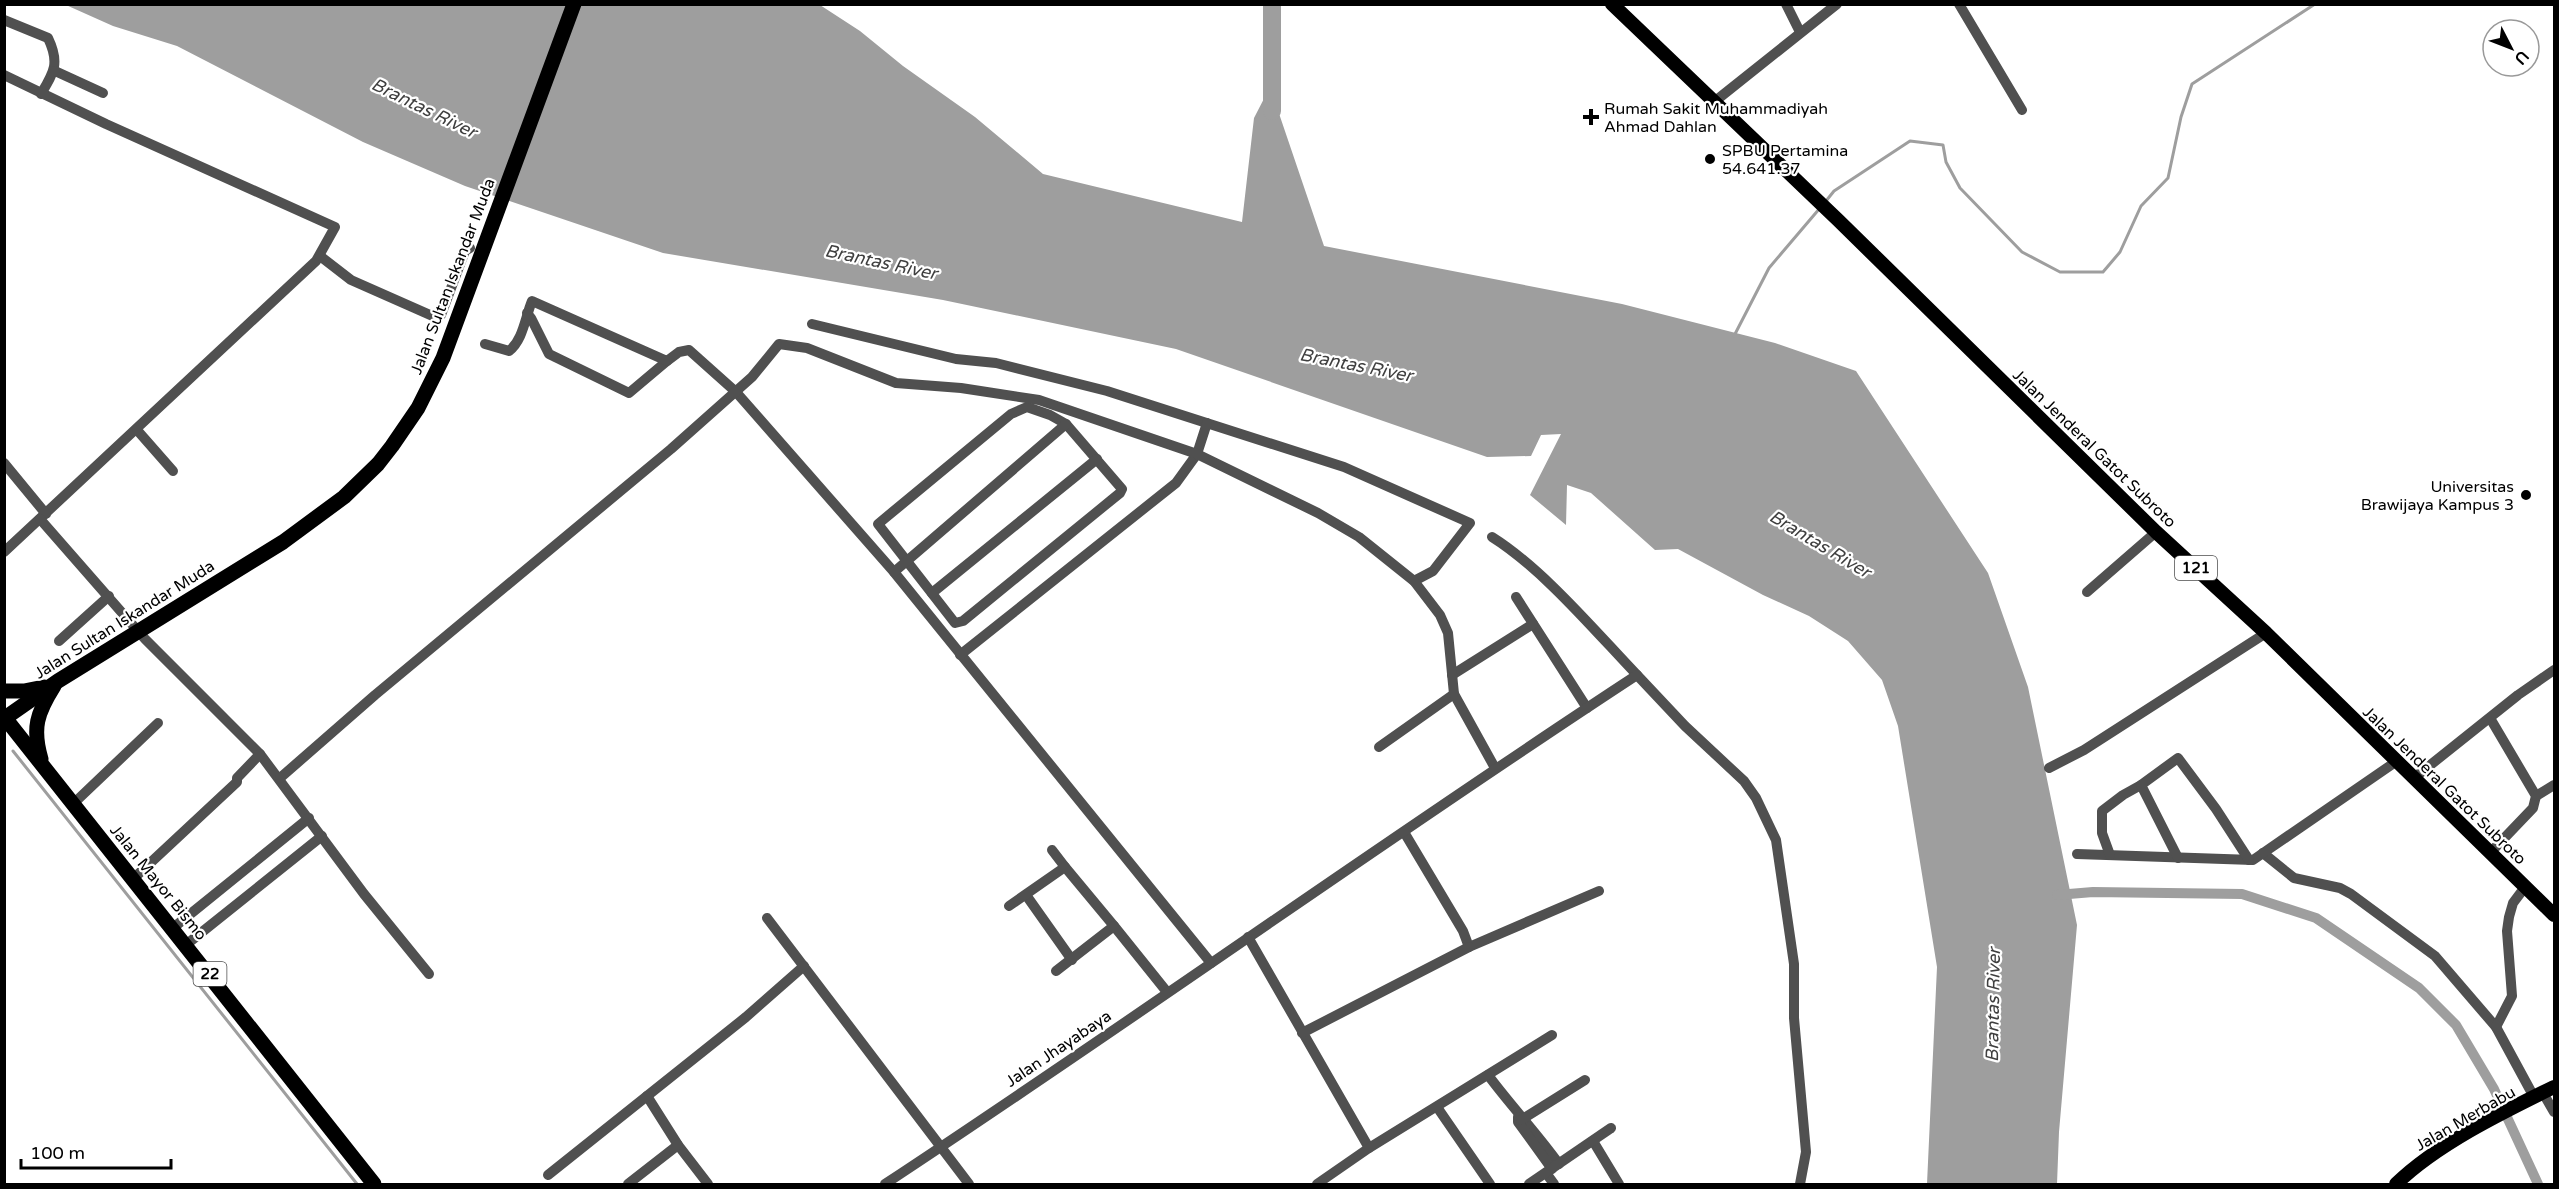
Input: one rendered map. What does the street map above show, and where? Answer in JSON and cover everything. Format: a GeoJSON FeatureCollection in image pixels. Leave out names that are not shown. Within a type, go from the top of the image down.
{"type":"FeatureCollection","features":[{"type":"Feature","properties":{"kind":"highway","name":"Jalan Sultan Iskandar Muda"},"geometry":{"type":"LineString","coordinates":[[5,718],[58,681],[283,542],[344,497],[378,464],[418,408],[443,358],[475,253],[574,4]]}},
{"type":"Feature","properties":{"kind":"highway"},"geometry":{"type":"LineString","coordinates":[[4,691],[39,689],[58,681]]}},
{"type":"Feature","properties":{"kind":"highway","name":"22"},"geometry":{"type":"LineString","coordinates":[[42,765],[36,723],[38,712],[58,681]]}},
{"type":"Feature","properties":{"kind":"highway","name":"Jalan Mayor Bismo"},"geometry":{"type":"LineString","coordinates":[[5,718],[186,944],[374,1185]]}},
{"type":"Feature","properties":{"kind":"main road","name":"Jalan Jenderal Gatot Subroto"},"geometry":{"type":"LineString","coordinates":[[1612,4],[1838,220],[2156,532],[2266,633],[2554,915]]}},
{"type":"Feature","properties":{"kind":"main road","name":"Jalan Merbabu"},"geometry":{"type":"LineString","coordinates":[[2396,1185],[2414,1167],[2433,1153],[2540,1094]]}},
{"type":"Feature","properties":{"kind":"street"},"geometry":{"type":"LineString","coordinates":[[1786,4],[1800,32]]}},
{"type":"Feature","properties":{"kind":"street"},"geometry":{"type":"LineString","coordinates":[[1714,102],[1837,4]]}},
{"type":"Feature","properties":{"kind":"street"},"geometry":{"type":"LineString","coordinates":[[1959,4],[2022,110]]}},
{"type":"Feature","properties":{"kind":"street"},"geometry":{"type":"LineString","coordinates":[[4,20],[48,38],[53,47],[55,71],[41,94]]}},
{"type":"Feature","properties":{"kind":"street"},"geometry":{"type":"LineString","coordinates":[[55,71],[103,93]]}},
{"type":"Feature","properties":{"kind":"street"},"geometry":{"type":"LineString","coordinates":[[4,75],[41,94],[335,227],[320,256],[137,430],[4,552]]}},
{"type":"Feature","properties":{"kind":"street"},"geometry":{"type":"LineString","coordinates":[[320,256],[351,280],[437,318],[441,315],[465,251],[475,253]]}},
{"type":"Feature","properties":{"kind":"street"},"geometry":{"type":"LineString","coordinates":[[485,344],[511,350],[521,336],[531,301],[667,362]]}},
{"type":"Feature","properties":{"kind":"street"},"geometry":{"type":"LineString","coordinates":[[527,314],[549,354],[629,393],[679,352],[689,350],[736,392],[894,572],[1211,963]]}},
{"type":"Feature","properties":{"kind":"street"},"geometry":{"type":"LineString","coordinates":[[812,324],[956,359],[996,363],[1107,391],[1344,466],[1470,523],[1433,571],[1414,581]]}},
{"type":"Feature","properties":{"kind":"street"},"geometry":{"type":"LineString","coordinates":[[280,778],[375,695],[671,449],[736,392],[766,361],[776,346],[790,345],[818,352],[897,383],[961,388],[1039,400],[1197,454],[1328,519],[1359,537],[1414,581],[1440,615],[1445,627],[1454,694],[1495,768]]}},
{"type":"Feature","properties":{"kind":"street"},"geometry":{"type":"LineString","coordinates":[[1027,407],[1066,424],[1097,459],[1120,484],[1122,489],[1120,493],[960,622],[954,622],[878,526],[878,522],[1020,409],[1027,407]]}},
{"type":"Feature","properties":{"kind":"street"},"geometry":{"type":"LineString","coordinates":[[960,655],[1176,483],[1197,454],[1208,423]]}},
{"type":"Feature","properties":{"kind":"street"},"geometry":{"type":"LineString","coordinates":[[894,572],[1066,424]]}},
{"type":"Feature","properties":{"kind":"street"},"geometry":{"type":"LineString","coordinates":[[137,430],[174,471]]}},
{"type":"Feature","properties":{"kind":"street"},"geometry":{"type":"LineString","coordinates":[[932,593],[1097,459]]}},
{"type":"Feature","properties":{"kind":"street"},"geometry":{"type":"LineString","coordinates":[[4,463],[43,517],[109,596],[260,754],[280,778],[364,894],[429,974]]}},
{"type":"Feature","properties":{"kind":"street"},"geometry":{"type":"LineString","coordinates":[[2087,592],[2156,532]]}},
{"type":"Feature","properties":{"kind":"street"},"geometry":{"type":"LineString","coordinates":[[1492,537],[1525,562],[1587,621],[1685,726],[1743,781],[1756,798],[1776,840],[1794,964],[1794,1018],[1806,1152],[1800,1185]]}},
{"type":"Feature","properties":{"kind":"street"},"geometry":{"type":"LineString","coordinates":[[59,641],[109,596]]}},
{"type":"Feature","properties":{"kind":"street"},"geometry":{"type":"LineString","coordinates":[[1516,597],[1587,708]]}},
{"type":"Feature","properties":{"kind":"street"},"geometry":{"type":"LineString","coordinates":[[1452,675],[1533,624]]}},
{"type":"Feature","properties":{"kind":"street"},"geometry":{"type":"LineString","coordinates":[[2049,768],[2084,750],[2266,633]]}},
{"type":"Feature","properties":{"kind":"street"},"geometry":{"type":"LineString","coordinates":[[2414,778],[2518,695],[2554,670]]}},
{"type":"Feature","properties":{"kind":"street","name":"Jalan Jhayabaya"},"geometry":{"type":"LineString","coordinates":[[885,1185],[1495,768],[1637,675]]}},
{"type":"Feature","properties":{"kind":"street"},"geometry":{"type":"LineString","coordinates":[[1378,747],[1454,694]]}},
{"type":"Feature","properties":{"kind":"street"},"geometry":{"type":"LineString","coordinates":[[2490,718],[2522,768],[2536,796],[2533,808],[2490,853]]}},
{"type":"Feature","properties":{"kind":"street"},"geometry":{"type":"LineString","coordinates":[[73,804],[158,723]]}},
{"type":"Feature","properties":{"kind":"street"},"geometry":{"type":"LineString","coordinates":[[133,879],[237,782],[237,778],[260,754]]}},
{"type":"Feature","properties":{"kind":"street"},"geometry":{"type":"LineString","coordinates":[[2110,855],[2102,833],[2102,811],[2175,760],[2180,760],[2249,860]]}},
{"type":"Feature","properties":{"kind":"street"},"geometry":{"type":"LineString","coordinates":[[2077,854],[2249,860],[2263,853],[2397,760]]}},
{"type":"Feature","properties":{"kind":"street"},"geometry":{"type":"LineString","coordinates":[[2141,785],[2178,858]]}},
{"type":"Feature","properties":{"kind":"street"},"geometry":{"type":"LineString","coordinates":[[2536,796],[2554,785]]}},
{"type":"Feature","properties":{"kind":"street"},"geometry":{"type":"LineString","coordinates":[[173,928],[309,818]]}},
{"type":"Feature","properties":{"kind":"street"},"geometry":{"type":"LineString","coordinates":[[1404,831],[1463,931],[1469,947]]}},
{"type":"Feature","properties":{"kind":"street"},"geometry":{"type":"LineString","coordinates":[[186,944],[322,836]]}},
{"type":"Feature","properties":{"kind":"street"},"geometry":{"type":"LineString","coordinates":[[1052,850],[1167,992]]}},
{"type":"Feature","properties":{"kind":"street"},"geometry":{"type":"LineString","coordinates":[[2263,853],[2294,878],[2340,888],[2351,894],[2400,932],[2424,947],[2496,1027],[2554,1112]]}},
{"type":"Feature","properties":{"kind":"street"},"geometry":{"type":"LineString","coordinates":[[1009,906],[1065,867]]}},
{"type":"Feature","properties":{"kind":"street"},"geometry":{"type":"LineString","coordinates":[[2496,1027],[2512,996],[2507,931],[2509,917],[2513,903],[2525,887]]}},
{"type":"Feature","properties":{"kind":"street"},"geometry":{"type":"LineString","coordinates":[[1302,1033],[1469,947],[1599,891]]}},
{"type":"Feature","properties":{"kind":"street"},"geometry":{"type":"LineString","coordinates":[[1026,895],[1072,960]]}},
{"type":"Feature","properties":{"kind":"street"},"geometry":{"type":"LineString","coordinates":[[767,918],[969,1185]]}},
{"type":"Feature","properties":{"kind":"street"},"geometry":{"type":"LineString","coordinates":[[1056,971],[1114,926]]}},
{"type":"Feature","properties":{"kind":"street"},"geometry":{"type":"LineString","coordinates":[[1248,937],[1370,1148]]}},
{"type":"Feature","properties":{"kind":"street"},"geometry":{"type":"LineString","coordinates":[[548,1175],[746,1017],[804,966]]}},
{"type":"Feature","properties":{"kind":"street"},"geometry":{"type":"LineString","coordinates":[[1317,1185],[1370,1148],[1553,1036]]}},
{"type":"Feature","properties":{"kind":"street"},"geometry":{"type":"LineString","coordinates":[[1489,1077],[1521,1118],[1552,1168],[1554,1185]]}},
{"type":"Feature","properties":{"kind":"street"},"geometry":{"type":"LineString","coordinates":[[1521,1118],[1585,1080]]}},
{"type":"Feature","properties":{"kind":"street"},"geometry":{"type":"LineString","coordinates":[[647,1096],[678,1145],[708,1185]]}},
{"type":"Feature","properties":{"kind":"street"},"geometry":{"type":"LineString","coordinates":[[1437,1107],[1490,1185]]}},
{"type":"Feature","properties":{"kind":"street"},"geometry":{"type":"LineString","coordinates":[[1529,1185],[1611,1128]]}},
{"type":"Feature","properties":{"kind":"street"},"geometry":{"type":"LineString","coordinates":[[1593,1141],[1619,1185]]}},
{"type":"Feature","properties":{"kind":"street"},"geometry":{"type":"LineString","coordinates":[[628,1185],[678,1145]]}},
{"type":"Feature","properties":{"kind":"street"},"geometry":{"type":"LineString","coordinates":[[900,1174],[908,1185]]}},
{"type":"Feature","properties":{"kind":"water","name":"Brantas River"},"geometry":{"type":"Polygon","coordinates":[[[66,5],[820,5],[860,31],[903,66],[975,117],[1043,174],[1242,222],[1254,118],[1270,87],[1324,246],[1622,304],[1775,343],[1856,371],[1988,573],[2028,687],[2077,925],[2059,1132],[2057,1184],[1927,1184],[1937,967],[1898,726],[1882,680],[1848,641],[1809,616],[1763,595],[1678,549],[1655,550],[1591,493],[1567,485],[1566,525],[1530,495],[1561,434],[1541,435],[1531,456],[1487,457],[1176,349],[943,300],[663,253],[465,186],[363,142],[177,46],[113,26],[66,5]]]}},
{"type":"Feature","properties":{"kind":"waterway"},"geometry":{"type":"LineString","coordinates":[[1272,4],[1272,111]]}},
{"type":"Feature","properties":{"kind":"waterway"},"geometry":{"type":"LineString","coordinates":[[1826,201],[1834,191],[1910,141],[1943,145],[1946,162],[1960,188],[2022,252],[2060,272],[2103,272],[2120,252],[2141,206],[2168,178],[2181,117],[2192,84],[2315,4]]}},
{"type":"Feature","properties":{"kind":"waterway"},"geometry":{"type":"LineString","coordinates":[[1734,336],[1769,268],[1820,208]]}},
{"type":"Feature","properties":{"kind":"waterway"},"geometry":{"type":"LineString","coordinates":[[13,751],[357,1184]]}},
{"type":"Feature","properties":{"kind":"waterway"},"geometry":{"type":"LineString","coordinates":[[2057,895],[2093,892],[2242,894],[2316,918],[2419,988],[2456,1025],[2494,1089],[2538,1184]]}},
{"type":"Feature","properties":{"kind":"place","name":"Rumah Sakit Muhammadiyah Ahmad Dahlan"},"geometry":{"type":"Point","coordinates":[1591,117]}},
{"type":"Feature","properties":{"kind":"place","name":"SPBU Pertamina 54.641.37"},"geometry":{"type":"Point","coordinates":[1710,159]}},
{"type":"Feature","properties":{"kind":"place","name":"Universitas Brawijaya Kampus 3"},"geometry":{"type":"Point","coordinates":[2526,495]}}]}
